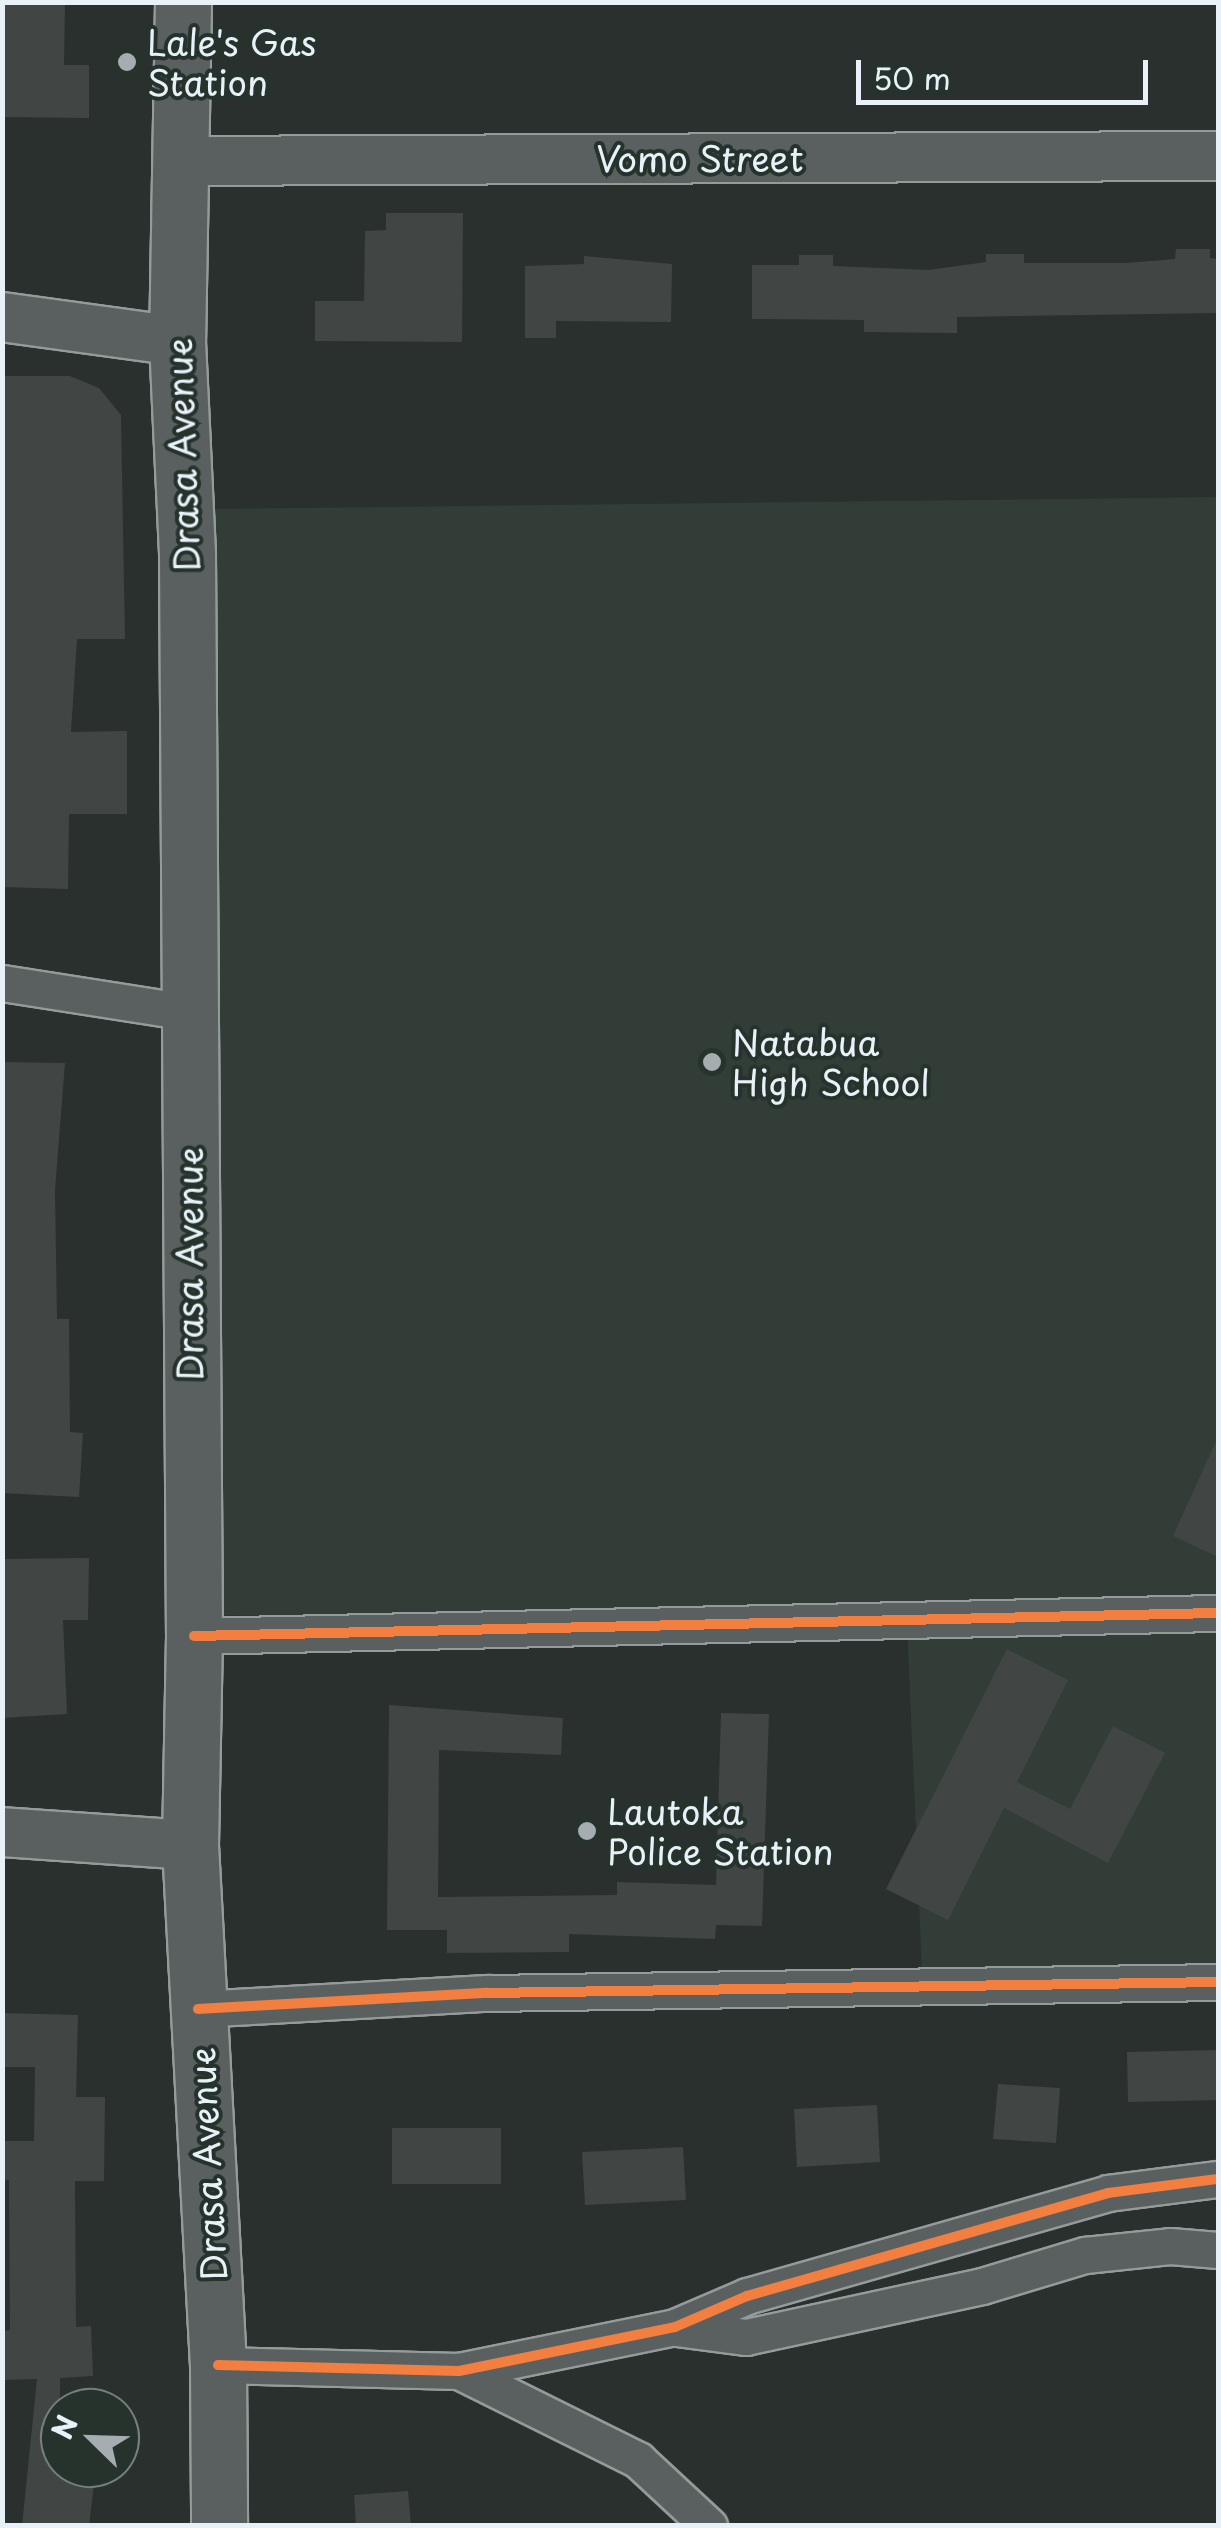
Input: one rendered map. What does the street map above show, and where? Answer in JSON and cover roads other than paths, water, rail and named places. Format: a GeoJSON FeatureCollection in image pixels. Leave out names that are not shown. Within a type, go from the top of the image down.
{"type":"FeatureCollection","features":[{"type":"Feature","properties":{"kind":"highway","name":"Drasa Avenue"},"geometry":{"type":"LineString","coordinates":[[183,2],[177,341],[187,555],[194,1636],[190,1846],[218,2366],[219,2526]]}},
{"type":"Feature","properties":{"kind":"main road","name":"Vomo Street"},"geometry":{"type":"LineString","coordinates":[[181,161],[1218,156]]}},
{"type":"Feature","properties":{"kind":"main road"},"geometry":{"type":"LineString","coordinates":[[2,317],[177,341]]}},
{"type":"Feature","properties":{"kind":"main road"},"geometry":{"type":"LineString","coordinates":[[2,1832],[190,1846]]}},
{"type":"Feature","properties":{"kind":"street"},"geometry":{"type":"LineString","coordinates":[[2,983],[188,1012]]}},
{"type":"Feature","properties":{"kind":"street"},"geometry":{"type":"LineString","coordinates":[[194,1636],[1218,1613]]}},
{"type":"Feature","properties":{"kind":"street"},"geometry":{"type":"LineString","coordinates":[[198,2009],[487,1994],[1218,1982]]}},
{"type":"Feature","properties":{"kind":"street"},"geometry":{"type":"LineString","coordinates":[[218,2366],[460,2371],[675,2328],[748,2296],[1108,2193],[1218,2179]]}},
{"type":"Feature","properties":{"kind":"street"},"geometry":{"type":"LineString","coordinates":[[675,2328],[746,2337],[982,2286],[1085,2255],[1170,2246],[1218,2250]]}},
{"type":"Feature","properties":{"kind":"street"},"geometry":{"type":"LineString","coordinates":[[460,2371],[638,2460],[709,2526]]}},
{"type":"Feature","properties":{"kind":"place","name":"Lale's Gas Station"},"geometry":{"type":"Point","coordinates":[127,62]}},
{"type":"Feature","properties":{"kind":"place","name":"Natabua High School"},"geometry":{"type":"Point","coordinates":[712,1062]}},
{"type":"Feature","properties":{"kind":"place","name":"Lautoka Police Station"},"geometry":{"type":"Point","coordinates":[587,1831]}}]}
